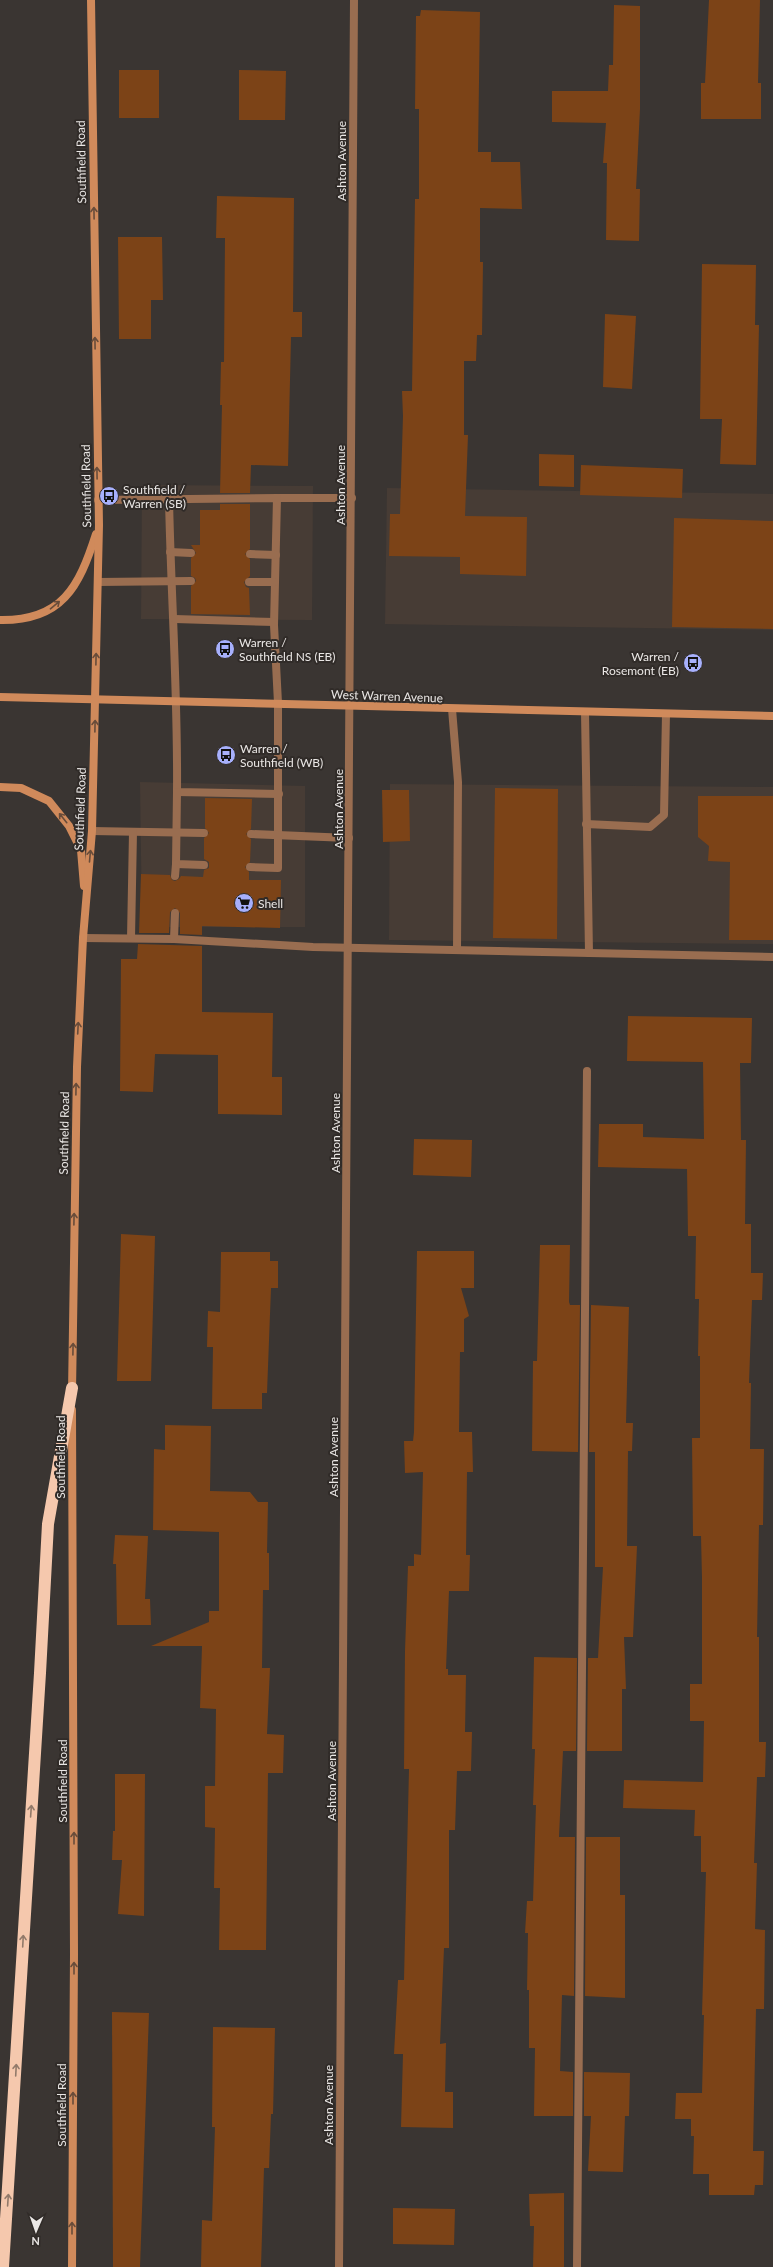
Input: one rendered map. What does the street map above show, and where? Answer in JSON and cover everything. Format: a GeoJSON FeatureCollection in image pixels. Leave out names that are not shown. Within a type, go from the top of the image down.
{"type":"FeatureCollection","features":[{"type":"Feature","properties":{"kind":"highway"},"geometry":{"type":"LineString","coordinates":[[3,2267],[48,1524],[72,1388]]}},
{"type":"Feature","properties":{"kind":"main road","name":"Southfield Road"},"geometry":{"type":"LineString","coordinates":[[72,2267],[74,1954],[72,1388],[76,1067],[83,938],[92,832],[99,525],[91,0]]}},
{"type":"Feature","properties":{"kind":"main road"},"geometry":{"type":"LineString","coordinates":[[0,620],[20,620],[46,612],[73,591],[87,563],[99,525]]}},
{"type":"Feature","properties":{"kind":"main road","name":"West Warren Avenue"},"geometry":{"type":"LineString","coordinates":[[0,697],[278,703],[350,707],[773,716]]}},
{"type":"Feature","properties":{"kind":"main road"},"geometry":{"type":"LineString","coordinates":[[0,787],[21,788],[49,801],[69,826],[80,850],[86,908]]}},
{"type":"Feature","properties":{"kind":"street","name":"Ashton Avenue"},"geometry":{"type":"LineString","coordinates":[[339,2267],[352,498],[354,0]]}},
{"type":"Feature","properties":{"kind":"street"},"geometry":{"type":"LineString","coordinates":[[250,867],[278,868],[278,703],[274,622],[277,498]]}},
{"type":"Feature","properties":{"kind":"street"},"geometry":{"type":"LineString","coordinates":[[98,500],[352,498]]}},
{"type":"Feature","properties":{"kind":"street"},"geometry":{"type":"LineString","coordinates":[[169,499],[171,580],[175,619],[177,701],[177,833],[175,876]]}},
{"type":"Feature","properties":{"kind":"street"},"geometry":{"type":"LineString","coordinates":[[170,552],[191,553]]}},
{"type":"Feature","properties":{"kind":"street"},"geometry":{"type":"LineString","coordinates":[[250,554],[276,555]]}},
{"type":"Feature","properties":{"kind":"street"},"geometry":{"type":"LineString","coordinates":[[98,582],[171,580],[191,581]]}},
{"type":"Feature","properties":{"kind":"street"},"geometry":{"type":"LineString","coordinates":[[250,582],[274,582]]}},
{"type":"Feature","properties":{"kind":"street"},"geometry":{"type":"LineString","coordinates":[[175,619],[274,622]]}},
{"type":"Feature","properties":{"kind":"street"},"geometry":{"type":"LineString","coordinates":[[452,709],[458,782],[457,950]]}},
{"type":"Feature","properties":{"kind":"street"},"geometry":{"type":"LineString","coordinates":[[585,712],[589,953]]}},
{"type":"Feature","properties":{"kind":"street"},"geometry":{"type":"LineString","coordinates":[[586,824],[650,826],[664,815],[666,714]]}},
{"type":"Feature","properties":{"kind":"street"},"geometry":{"type":"LineString","coordinates":[[177,792],[279,794]]}},
{"type":"Feature","properties":{"kind":"street"},"geometry":{"type":"LineString","coordinates":[[92,832],[204,833]]}},
{"type":"Feature","properties":{"kind":"street"},"geometry":{"type":"LineString","coordinates":[[131,938],[133,832]]}},
{"type":"Feature","properties":{"kind":"street"},"geometry":{"type":"LineString","coordinates":[[251,834],[349,838]]}},
{"type":"Feature","properties":{"kind":"street"},"geometry":{"type":"LineString","coordinates":[[176,864],[204,865]]}},
{"type":"Feature","properties":{"kind":"street"},"geometry":{"type":"LineString","coordinates":[[174,939],[175,913]]}},
{"type":"Feature","properties":{"kind":"street"},"geometry":{"type":"LineString","coordinates":[[83,938],[174,939],[348,947],[773,957]]}},
{"type":"Feature","properties":{"kind":"street"},"geometry":{"type":"LineString","coordinates":[[577,2267],[587,1071]]}},
{"type":"Feature","properties":{"kind":"shaded area"},"geometry":{"type":"Polygon","coordinates":[[[142,485],[313,486],[312,620],[141,619],[142,485]]]}},
{"type":"Feature","properties":{"kind":"shaded area"},"geometry":{"type":"Polygon","coordinates":[[[387,488],[773,494],[773,630],[385,624],[387,488]]]}},
{"type":"Feature","properties":{"kind":"shaded area"},"geometry":{"type":"Polygon","coordinates":[[[140,782],[305,786],[305,927],[142,927],[140,782]]]}},
{"type":"Feature","properties":{"kind":"shaded area"},"geometry":{"type":"Polygon","coordinates":[[[390,784],[773,787],[773,944],[389,940],[390,784]]]}},
{"type":"Feature","properties":{"kind":"building"},"geometry":{"type":"Polygon","coordinates":[[[709,0],[760,0],[758,83],[761,83],[761,119],[701,119],[701,83],[705,83],[709,0]]]}},
{"type":"Feature","properties":{"kind":"building"},"geometry":{"type":"Polygon","coordinates":[[[614,5],[640,6],[640,109],[636,189],[640,189],[639,241],[606,240],[607,163],[603,163],[606,123],[552,122],[552,91],[608,91],[609,65],[613,65],[614,5]]]}},
{"type":"Feature","properties":{"kind":"building"},"geometry":{"type":"Polygon","coordinates":[[[421,10],[480,12],[478,152],[491,152],[491,162],[520,162],[522,209],[480,208],[480,262],[483,262],[482,335],[477,335],[476,361],[464,361],[464,435],[468,435],[465,516],[527,517],[526,576],[460,574],[460,557],[389,556],[390,514],[400,514],[403,416],[402,391],[412,391],[415,199],[419,199],[419,109],[415,109],[416,16],[420,16],[421,10]]]}},
{"type":"Feature","properties":{"kind":"building"},"geometry":{"type":"Polygon","coordinates":[[[119,70],[159,70],[159,118],[119,118],[119,70]]]}},
{"type":"Feature","properties":{"kind":"building"},"geometry":{"type":"Polygon","coordinates":[[[239,70],[286,71],[285,120],[239,120],[239,70]]]}},
{"type":"Feature","properties":{"kind":"building"},"geometry":{"type":"Polygon","coordinates":[[[217,196],[294,198],[293,312],[302,312],[302,337],[291,337],[288,466],[251,465],[250,493],[220,493],[222,405],[220,405],[221,362],[224,362],[225,238],[216,238],[217,196]]]}},
{"type":"Feature","properties":{"kind":"building"},"geometry":{"type":"Polygon","coordinates":[[[118,237],[162,237],[163,300],[151,300],[151,339],[119,339],[118,237]]]}},
{"type":"Feature","properties":{"kind":"building"},"geometry":{"type":"Polygon","coordinates":[[[702,264],[756,265],[755,325],[759,325],[756,465],[720,464],[722,419],[700,419],[702,264]]]}},
{"type":"Feature","properties":{"kind":"building"},"geometry":{"type":"Polygon","coordinates":[[[605,314],[636,316],[632,389],[603,387],[605,314]]]}},
{"type":"Feature","properties":{"kind":"building"},"geometry":{"type":"Polygon","coordinates":[[[539,454],[574,455],[574,487],[539,486],[539,454]]]}},
{"type":"Feature","properties":{"kind":"building"},"geometry":{"type":"Polygon","coordinates":[[[581,465],[683,469],[682,498],[580,495],[581,465]]]}},
{"type":"Feature","properties":{"kind":"building"},"geometry":{"type":"Polygon","coordinates":[[[220,504],[250,504],[250,549],[245,554],[250,559],[250,576],[244,582],[246,587],[249,588],[250,615],[191,614],[191,586],[196,581],[195,578],[191,576],[191,558],[196,553],[191,545],[200,545],[200,510],[220,510],[220,504]]]}},
{"type":"Feature","properties":{"kind":"building"},"geometry":{"type":"Polygon","coordinates":[[[674,518],[773,521],[773,629],[672,627],[674,518]]]}},
{"type":"Feature","properties":{"kind":"building"},"geometry":{"type":"Polygon","coordinates":[[[495,788],[558,789],[557,939],[493,938],[495,788]]]}},
{"type":"Feature","properties":{"kind":"building"},"geometry":{"type":"Polygon","coordinates":[[[382,790],[409,790],[410,841],[383,842],[382,790]]]}},
{"type":"Feature","properties":{"kind":"building"},"geometry":{"type":"Polygon","coordinates":[[[698,796],[773,796],[773,940],[729,940],[730,862],[708,861],[709,846],[698,837],[698,796]]]}},
{"type":"Feature","properties":{"kind":"building"},"geometry":{"type":"Polygon","coordinates":[[[205,798],[252,799],[251,829],[246,834],[251,839],[250,862],[245,867],[249,872],[249,880],[281,880],[280,928],[202,926],[202,935],[180,934],[180,913],[175,908],[170,912],[169,933],[139,933],[141,874],[170,875],[172,880],[175,881],[181,876],[203,877],[204,870],[209,868],[209,862],[204,859],[204,838],[209,833],[205,828],[205,798]]]}},
{"type":"Feature","properties":{"kind":"building"},"geometry":{"type":"Polygon","coordinates":[[[138,944],[202,946],[202,1012],[273,1013],[272,1077],[282,1077],[282,1115],[218,1114],[218,1055],[155,1054],[153,1092],[120,1091],[121,959],[137,959],[138,944]]]}},
{"type":"Feature","properties":{"kind":"building"},"geometry":{"type":"Polygon","coordinates":[[[628,1016],[752,1018],[751,1063],[740,1063],[741,1140],[746,1140],[745,1224],[751,1224],[751,1273],[763,1273],[762,1300],[752,1300],[749,1383],[751,1383],[750,1449],[764,1449],[763,1525],[759,1525],[757,1637],[759,1637],[759,1742],[766,1742],[765,1777],[757,1777],[754,1863],[757,1863],[755,1929],[765,1930],[764,2009],[756,2009],[753,2151],[764,2151],[763,2185],[755,2185],[754,2195],[709,2195],[709,2174],[693,2174],[694,2136],[691,2136],[691,2119],[675,2119],[676,2093],[702,2093],[704,2015],[702,2015],[706,1872],[701,1872],[701,1836],[694,1836],[695,1810],[623,1808],[624,1780],[703,1782],[704,1721],[690,1721],[690,1684],[702,1684],[702,1578],[701,1536],[693,1536],[692,1438],[700,1438],[700,1356],[698,1356],[699,1299],[695,1299],[696,1236],[688,1236],[687,1169],[598,1167],[599,1124],[643,1124],[643,1137],[704,1139],[703,1062],[627,1061],[628,1016]]]}},
{"type":"Feature","properties":{"kind":"building"},"geometry":{"type":"Polygon","coordinates":[[[414,1139],[472,1140],[471,1177],[413,1175],[414,1139]]]}},
{"type":"Feature","properties":{"kind":"building"},"geometry":{"type":"Polygon","coordinates":[[[121,1234],[155,1236],[151,1381],[117,1381],[121,1234]]]}},
{"type":"Feature","properties":{"kind":"building"},"geometry":{"type":"Polygon","coordinates":[[[540,1245],[570,1245],[569,1302],[570,1305],[580,1305],[578,1452],[532,1451],[533,1361],[537,1361],[540,1245]]]}},
{"type":"Feature","properties":{"kind":"building"},"geometry":{"type":"Polygon","coordinates":[[[417,1251],[474,1251],[474,1288],[461,1288],[469,1316],[464,1319],[464,1352],[460,1352],[459,1432],[472,1432],[473,1472],[467,1472],[466,1555],[470,1555],[469,1591],[449,1591],[446,1669],[448,1669],[448,1675],[466,1675],[465,1732],[472,1732],[471,1771],[457,1771],[455,1830],[449,1830],[449,1948],[444,1948],[440,2044],[446,2043],[445,2092],[453,2092],[453,2128],[401,2127],[403,2054],[394,2054],[398,1980],[404,1980],[409,1769],[404,1769],[405,1651],[408,1566],[414,1566],[414,1554],[421,1555],[423,1472],[405,1473],[404,1441],[413,1441],[414,1432],[417,1251]]]}},
{"type":"Feature","properties":{"kind":"building"},"geometry":{"type":"Polygon","coordinates":[[[221,1252],[270,1252],[270,1261],[278,1261],[278,1288],[271,1288],[267,1393],[262,1393],[262,1409],[212,1409],[213,1347],[207,1347],[208,1311],[220,1312],[221,1252]]]}},
{"type":"Feature","properties":{"kind":"building"},"geometry":{"type":"Polygon","coordinates":[[[591,1305],[629,1307],[626,1423],[633,1423],[632,1451],[628,1451],[627,1546],[637,1546],[633,1637],[624,1637],[626,1689],[622,1689],[622,1751],[587,1751],[588,1658],[598,1658],[603,1567],[595,1567],[595,1452],[589,1452],[591,1305]]]}},
{"type":"Feature","properties":{"kind":"building"},"geometry":{"type":"Polygon","coordinates":[[[165,1425],[211,1426],[210,1491],[250,1492],[258,1502],[268,1502],[267,1553],[269,1553],[269,1590],[263,1590],[262,1668],[270,1668],[267,1734],[284,1735],[283,1773],[268,1773],[266,1950],[219,1950],[220,1888],[214,1888],[215,1828],[205,1827],[205,1786],[215,1786],[216,1709],[200,1708],[202,1646],[151,1646],[209,1622],[209,1611],[219,1611],[219,1532],[153,1530],[154,1449],[165,1450],[165,1425]]]}},
{"type":"Feature","properties":{"kind":"building"},"geometry":{"type":"Polygon","coordinates":[[[115,1535],[148,1536],[145,1599],[150,1599],[151,1625],[117,1625],[116,1564],[113,1564],[115,1535]]]}},
{"type":"Feature","properties":{"kind":"building"},"geometry":{"type":"Polygon","coordinates":[[[534,1657],[577,1658],[576,1751],[563,1751],[559,1837],[575,1837],[574,1996],[562,1995],[560,2071],[573,2072],[573,2116],[534,2116],[535,2048],[529,2048],[529,1990],[527,1990],[528,1933],[525,1933],[527,1901],[533,1901],[536,1805],[533,1805],[535,1749],[532,1749],[534,1657]]]}},
{"type":"Feature","properties":{"kind":"building"},"geometry":{"type":"Polygon","coordinates":[[[115,1774],[145,1774],[144,1916],[118,1914],[122,1860],[112,1860],[113,1831],[115,1831],[115,1774]]]}},
{"type":"Feature","properties":{"kind":"building"},"geometry":{"type":"Polygon","coordinates":[[[586,1837],[620,1837],[620,1895],[625,1895],[625,1998],[585,1996],[586,1837]]]}},
{"type":"Feature","properties":{"kind":"building"},"geometry":{"type":"Polygon","coordinates":[[[112,2012],[149,2013],[140,2267],[113,2267],[112,2012]]]}},
{"type":"Feature","properties":{"kind":"building"},"geometry":{"type":"Polygon","coordinates":[[[213,2027],[275,2028],[273,2114],[271,2114],[269,2168],[264,2168],[261,2267],[201,2267],[202,2220],[212,2221],[215,2127],[212,2127],[213,2027]]]}},
{"type":"Feature","properties":{"kind":"building"},"geometry":{"type":"Polygon","coordinates":[[[584,2072],[630,2073],[629,2116],[625,2116],[623,2172],[588,2171],[591,2116],[584,2116],[584,2072]]]}},
{"type":"Feature","properties":{"kind":"building"},"geometry":{"type":"Polygon","coordinates":[[[564,2193],[564,2267],[533,2267],[534,2226],[530,2226],[529,2194],[564,2193]]]}},
{"type":"Feature","properties":{"kind":"building"},"geometry":{"type":"Polygon","coordinates":[[[393,2208],[455,2209],[454,2245],[393,2244],[393,2208]]]}},
{"type":"Feature","properties":{"kind":"place","name":"Southfield / Warren (SB)"},"geometry":{"type":"Point","coordinates":[109,496]}},
{"type":"Feature","properties":{"kind":"place","name":"Warren / Southfield NS (EB)"},"geometry":{"type":"Point","coordinates":[225,649]}},
{"type":"Feature","properties":{"kind":"place","name":"Warren / Rosemont (EB)"},"geometry":{"type":"Point","coordinates":[693,663]}},
{"type":"Feature","properties":{"kind":"place","name":"Warren / Southfield (WB)"},"geometry":{"type":"Point","coordinates":[226,755]}},
{"type":"Feature","properties":{"kind":"place","name":"Shell"},"geometry":{"type":"Point","coordinates":[244,903]}}]}
